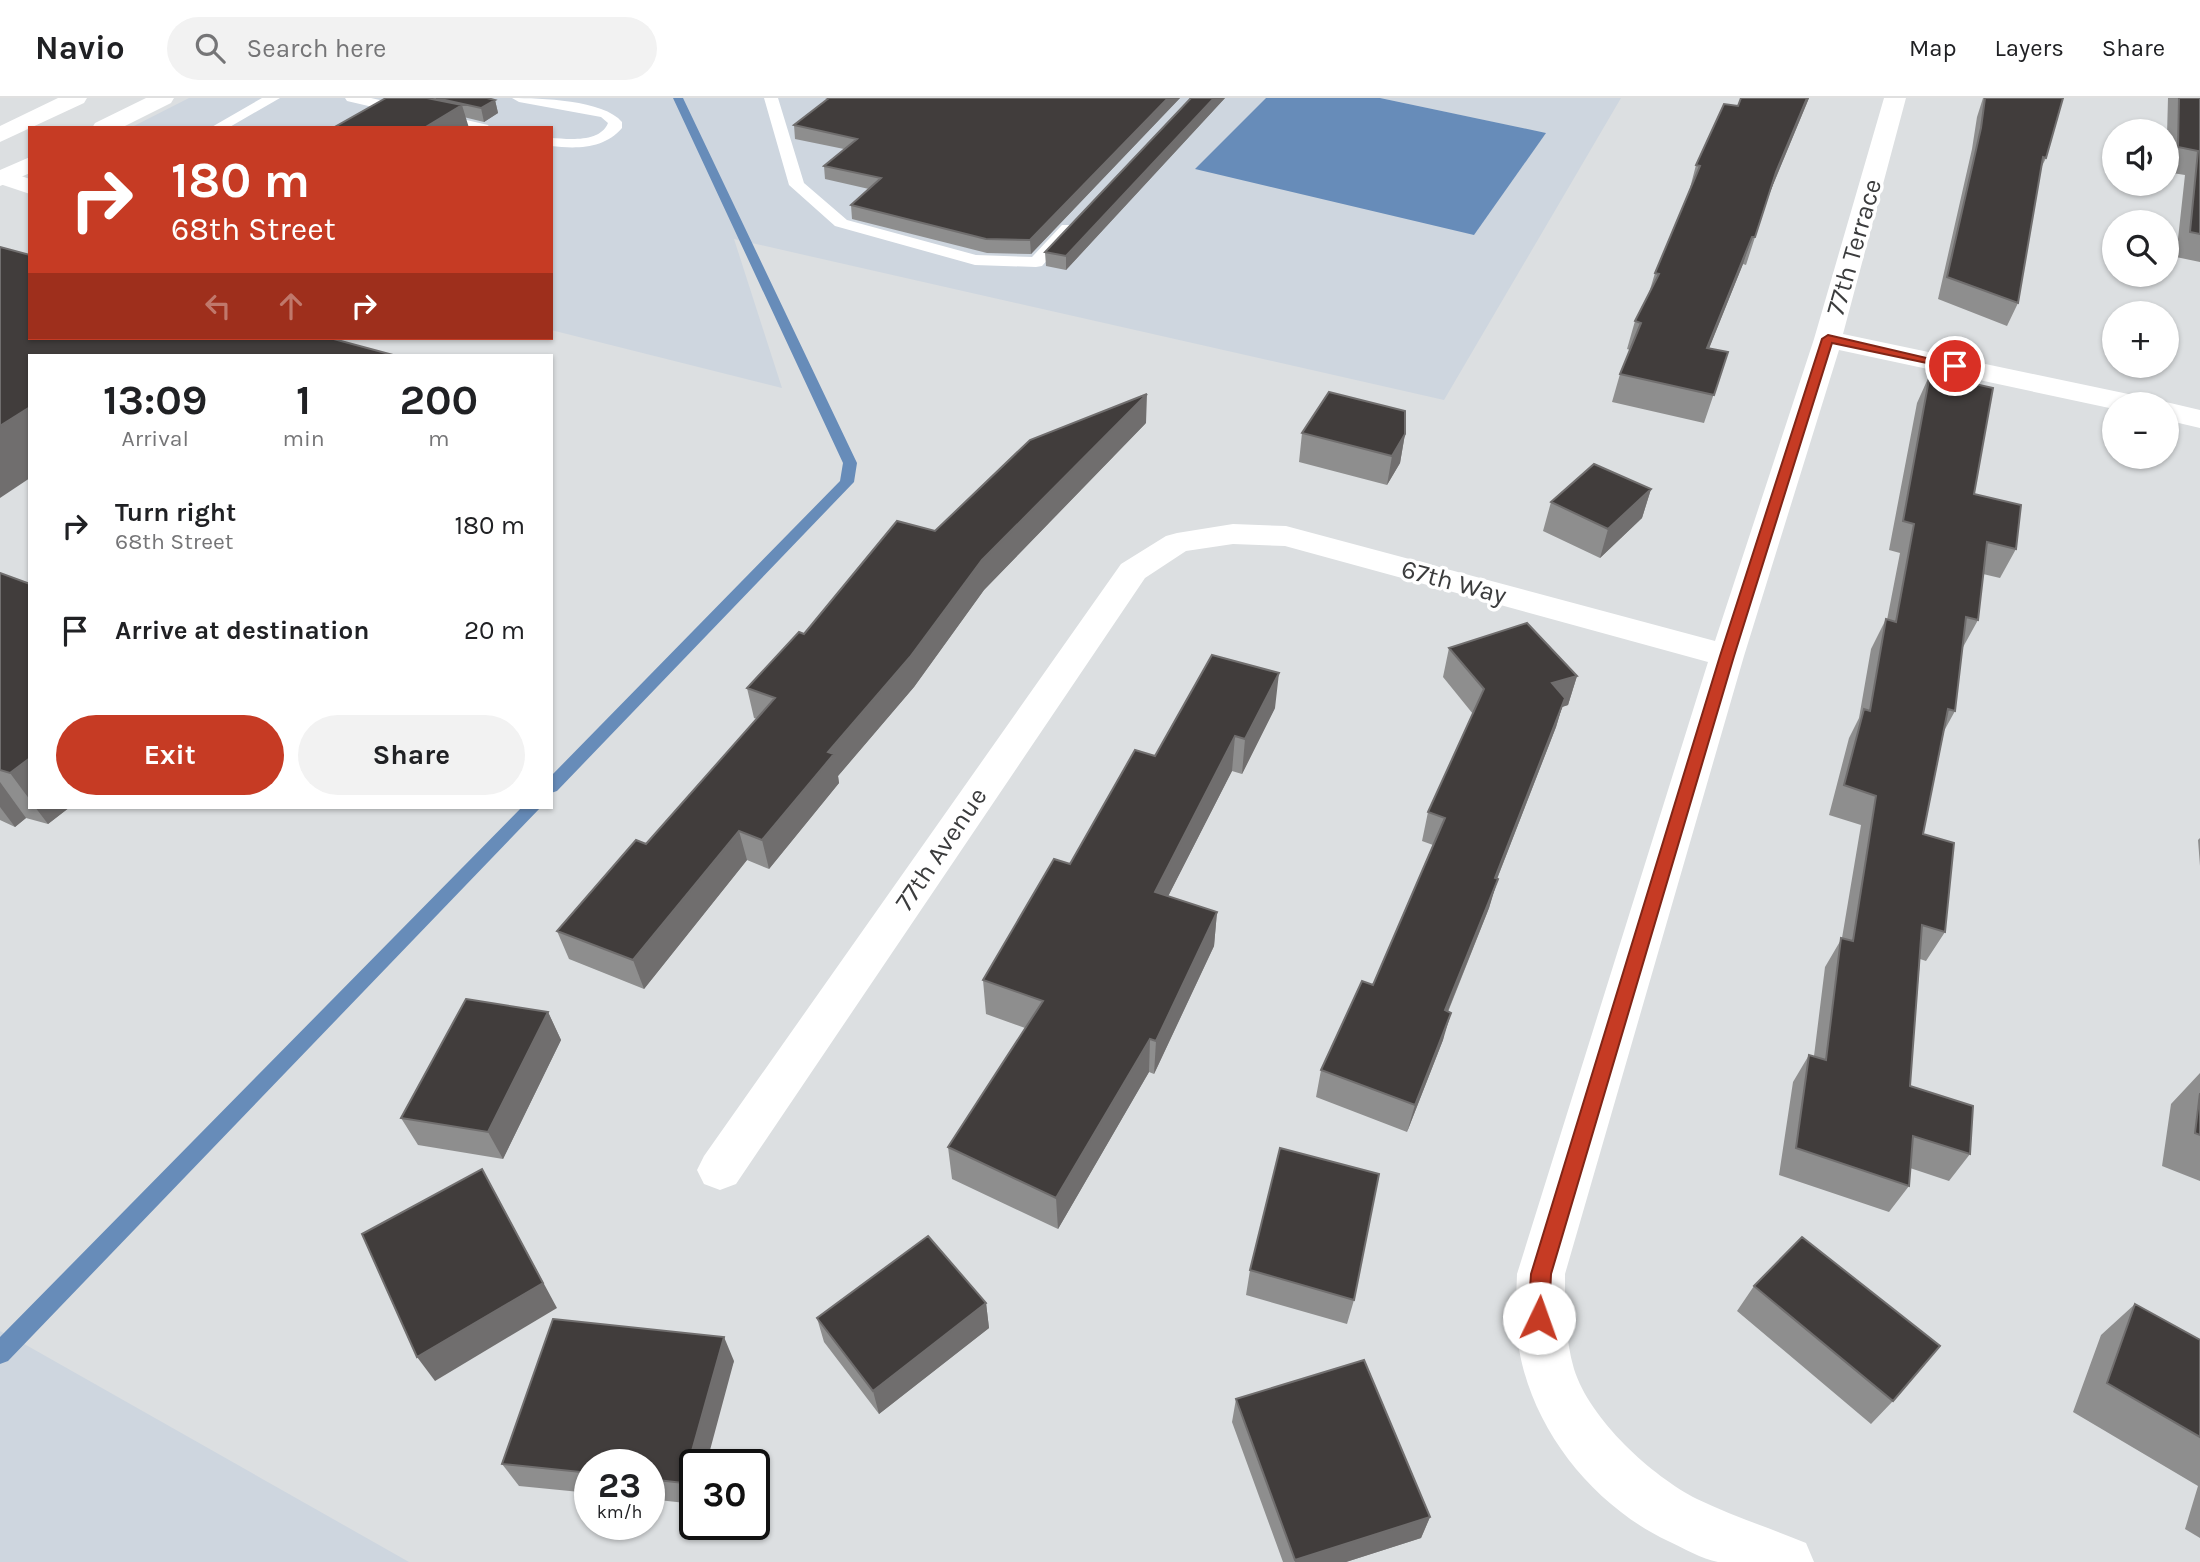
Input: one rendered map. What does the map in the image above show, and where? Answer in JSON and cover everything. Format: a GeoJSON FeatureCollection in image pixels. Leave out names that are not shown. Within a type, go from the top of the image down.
{"type":"FeatureCollection","features":[{"type":"Feature","properties":{"kind":"street"},"geometry":{"type":"LineString","coordinates":[[0,135],[76,98]]}},
{"type":"Feature","properties":{"kind":"street"},"geometry":{"type":"LineString","coordinates":[[107,126],[163,98]]}},
{"type":"Feature","properties":{"kind":"street","name":"77th Terrace"},"geometry":{"type":"LineString","coordinates":[[1787,1562],[1670,1513],[1643,1498],[1588,1441],[1560,1401],[1544,1350],[1539,1318],[1541,1274],[1727,656],[1828,339],[1895,98]]}},
{"type":"Feature","properties":{"kind":"street"},"geometry":{"type":"LineString","coordinates":[[2,178],[28,165]]}},
{"type":"Feature","properties":{"kind":"street"},"geometry":{"type":"LineString","coordinates":[[2,178],[28,186]]}},
{"type":"Feature","properties":{"kind":"street"},"geometry":{"type":"LineString","coordinates":[[1828,339],[2102,397]]}},
{"type":"Feature","properties":{"kind":"street"},"geometry":{"type":"LineString","coordinates":[[2179,414],[2200,419]]}},
{"type":"Feature","properties":{"kind":"street","name":"67th Way"},"geometry":{"type":"LineString","coordinates":[[1177,543],[1233,534],[1286,536],[1727,656]]}},
{"type":"Feature","properties":{"kind":"street","name":"77th Avenue"},"geometry":{"type":"LineString","coordinates":[[720,1170],[1133,571],[1177,543]]}},
{"type":"Feature","properties":{"kind":"lane"},"geometry":{"type":"LineString","coordinates":[[221,126],[273,98]]}},
{"type":"Feature","properties":{"kind":"lane"},"geometry":{"type":"LineString","coordinates":[[352,98],[474,126]]}},
{"type":"Feature","properties":{"kind":"lane"},"geometry":{"type":"LineString","coordinates":[[519,98],[606,114],[615,122],[615,128],[596,142],[578,145],[553,142]]}},
{"type":"Feature","properties":{"kind":"lane"},"geometry":{"type":"LineString","coordinates":[[771,98],[797,186],[841,223],[975,260],[1036,262],[1082,214]]}},
{"type":"Feature","properties":{"kind":"shaded area"},"geometry":{"type":"Polygon","coordinates":[[[189,98],[1266,98],[1195,169],[1545,133],[1380,98],[1621,98],[1444,400],[734,239],[782,388],[553,331],[553,126],[134,126],[189,98]]]}},
{"type":"Feature","properties":{"kind":"shaded area"},"geometry":{"type":"Polygon","coordinates":[[[0,1331],[19,1341],[409,1562],[0,1562],[0,1331]]]}},
{"type":"Feature","properties":{"kind":"water"},"geometry":{"type":"Polygon","coordinates":[[[1266,98],[1380,98],[1546,133],[1474,235],[1195,169],[1266,98]]]}},
{"type":"Feature","properties":{"kind":"building"},"geometry":{"type":"Polygon","coordinates":[[[386,98],[427,98],[462,105],[427,126],[337,126],[386,98]]]}},
{"type":"Feature","properties":{"kind":"building"},"geometry":{"type":"Polygon","coordinates":[[[436,98],[487,98],[495,100],[481,108],[436,98]]]}},
{"type":"Feature","properties":{"kind":"building"},"geometry":{"type":"Polygon","coordinates":[[[829,98],[1168,98],[1030,240],[986,239],[851,205],[881,178],[824,166],[857,139],[794,125],[829,98]]]}},
{"type":"Feature","properties":{"kind":"building"},"geometry":{"type":"Polygon","coordinates":[[[1191,98],[1214,98],[1066,256],[1045,252],[1191,98]]]}},
{"type":"Feature","properties":{"kind":"building"},"geometry":{"type":"Polygon","coordinates":[[[1741,98],[1807,98],[1776,172],[1755,237],[1752,237],[1707,348],[1728,352],[1714,395],[1620,374],[1641,323],[1635,321],[1659,274],[1655,273],[1700,166],[1696,165],[1724,104],[1738,106],[1741,98]]]}},
{"type":"Feature","properties":{"kind":"building"},"geometry":{"type":"Polygon","coordinates":[[[1985,98],[2063,98],[2046,158],[2043,157],[2018,303],[1947,277],[1981,128],[1985,98]]]}},
{"type":"Feature","properties":{"kind":"building"},"geometry":{"type":"Polygon","coordinates":[[[2179,98],[2200,98],[2200,234],[2190,232],[2198,151],[2179,147],[2179,98]]]}},
{"type":"Feature","properties":{"kind":"building"},"geometry":{"type":"Polygon","coordinates":[[[0,247],[28,254],[28,340],[337,340],[389,354],[28,354],[28,408],[0,426],[0,247]]]}},
{"type":"Feature","properties":{"kind":"building"},"geometry":{"type":"Polygon","coordinates":[[[1930,374],[1993,388],[1974,494],[2021,505],[2016,549],[1987,542],[1978,620],[1966,617],[1955,711],[1948,709],[1923,834],[1954,843],[1945,932],[1922,925],[1910,1086],[1973,1106],[1970,1154],[1913,1136],[1909,1186],[1796,1148],[1809,1055],[1826,1060],[1841,938],[1853,941],[1876,796],[1844,785],[1864,709],[1870,711],[1886,619],[1896,622],[1914,524],[1903,521],[1930,374]]]}},
{"type":"Feature","properties":{"kind":"building"},"geometry":{"type":"Polygon","coordinates":[[[1329,392],[1405,411],[1405,434],[1392,456],[1302,433],[1329,392]]]}},
{"type":"Feature","properties":{"kind":"building"},"geometry":{"type":"Polygon","coordinates":[[[1147,394],[982,560],[910,657],[828,752],[834,754],[762,840],[739,831],[633,960],[557,931],[636,840],[646,844],[775,698],[747,688],[799,632],[804,634],[897,521],[935,531],[1030,440],[1147,394]]]}},
{"type":"Feature","properties":{"kind":"building"},"geometry":{"type":"Polygon","coordinates":[[[1594,464],[1651,489],[1608,529],[1551,502],[1594,464]]]}},
{"type":"Feature","properties":{"kind":"building"},"geometry":{"type":"Polygon","coordinates":[[[0,573],[28,583],[28,760],[10,773],[0,770],[0,573]]]}},
{"type":"Feature","properties":{"kind":"building"},"geometry":{"type":"Polygon","coordinates":[[[1527,623],[1577,676],[1552,683],[1565,698],[1495,878],[1498,879],[1445,1010],[1451,1013],[1415,1105],[1321,1070],[1362,981],[1373,985],[1445,818],[1428,812],[1484,689],[1449,648],[1527,623]]]}},
{"type":"Feature","properties":{"kind":"building"},"geometry":{"type":"Polygon","coordinates":[[[1212,655],[1279,673],[1245,739],[1235,736],[1155,892],[1217,912],[1156,1041],[1150,1039],[1056,1198],[948,1147],[1043,1001],[983,980],[1054,859],[1070,864],[1135,750],[1155,756],[1212,655]]]}},
{"type":"Feature","properties":{"kind":"building"},"geometry":{"type":"Polygon","coordinates":[[[466,999],[548,1012],[488,1132],[401,1118],[466,999]]]}},
{"type":"Feature","properties":{"kind":"building"},"geometry":{"type":"Polygon","coordinates":[[[2200,1093],[2200,1135],[2195,1133],[2200,1093]]]}},
{"type":"Feature","properties":{"kind":"building"},"geometry":{"type":"Polygon","coordinates":[[[1280,1148],[1379,1174],[1354,1300],[1250,1270],[1280,1148]]]}},
{"type":"Feature","properties":{"kind":"building"},"geometry":{"type":"Polygon","coordinates":[[[482,1169],[543,1283],[417,1357],[362,1234],[482,1169]]]}},
{"type":"Feature","properties":{"kind":"building"},"geometry":{"type":"Polygon","coordinates":[[[928,1236],[986,1303],[873,1391],[817,1318],[928,1236]]]}},
{"type":"Feature","properties":{"kind":"building"},"geometry":{"type":"Polygon","coordinates":[[[1802,1237],[1940,1346],[1893,1401],[1754,1286],[1802,1237]]]}},
{"type":"Feature","properties":{"kind":"building"},"geometry":{"type":"Polygon","coordinates":[[[2135,1304],[2200,1340],[2200,1437],[2107,1383],[2135,1304]]]}},
{"type":"Feature","properties":{"kind":"building"},"geometry":{"type":"Polygon","coordinates":[[[553,1319],[724,1337],[693,1449],[679,1449],[679,1483],[665,1481],[665,1449],[574,1449],[574,1471],[502,1464],[553,1319]]]}},
{"type":"Feature","properties":{"kind":"building"},"geometry":{"type":"Polygon","coordinates":[[[1364,1360],[1430,1517],[1295,1560],[1236,1399],[1364,1360]]]}},
{"type":"Feature","properties":{"kind":"waterway"},"geometry":{"type":"LineString","coordinates":[[553,785],[847,482],[850,463],[678,98]]}},
{"type":"Feature","properties":{"kind":"waterway"},"geometry":{"type":"LineString","coordinates":[[0,1353],[530,809]]}},
{"type":"Feature","properties":{"kind":"route"},"geometry":{"type":"LineString","coordinates":[[1539,1318],[1541,1274],[1727,656],[1828,339],[1955,366]]}}]}
